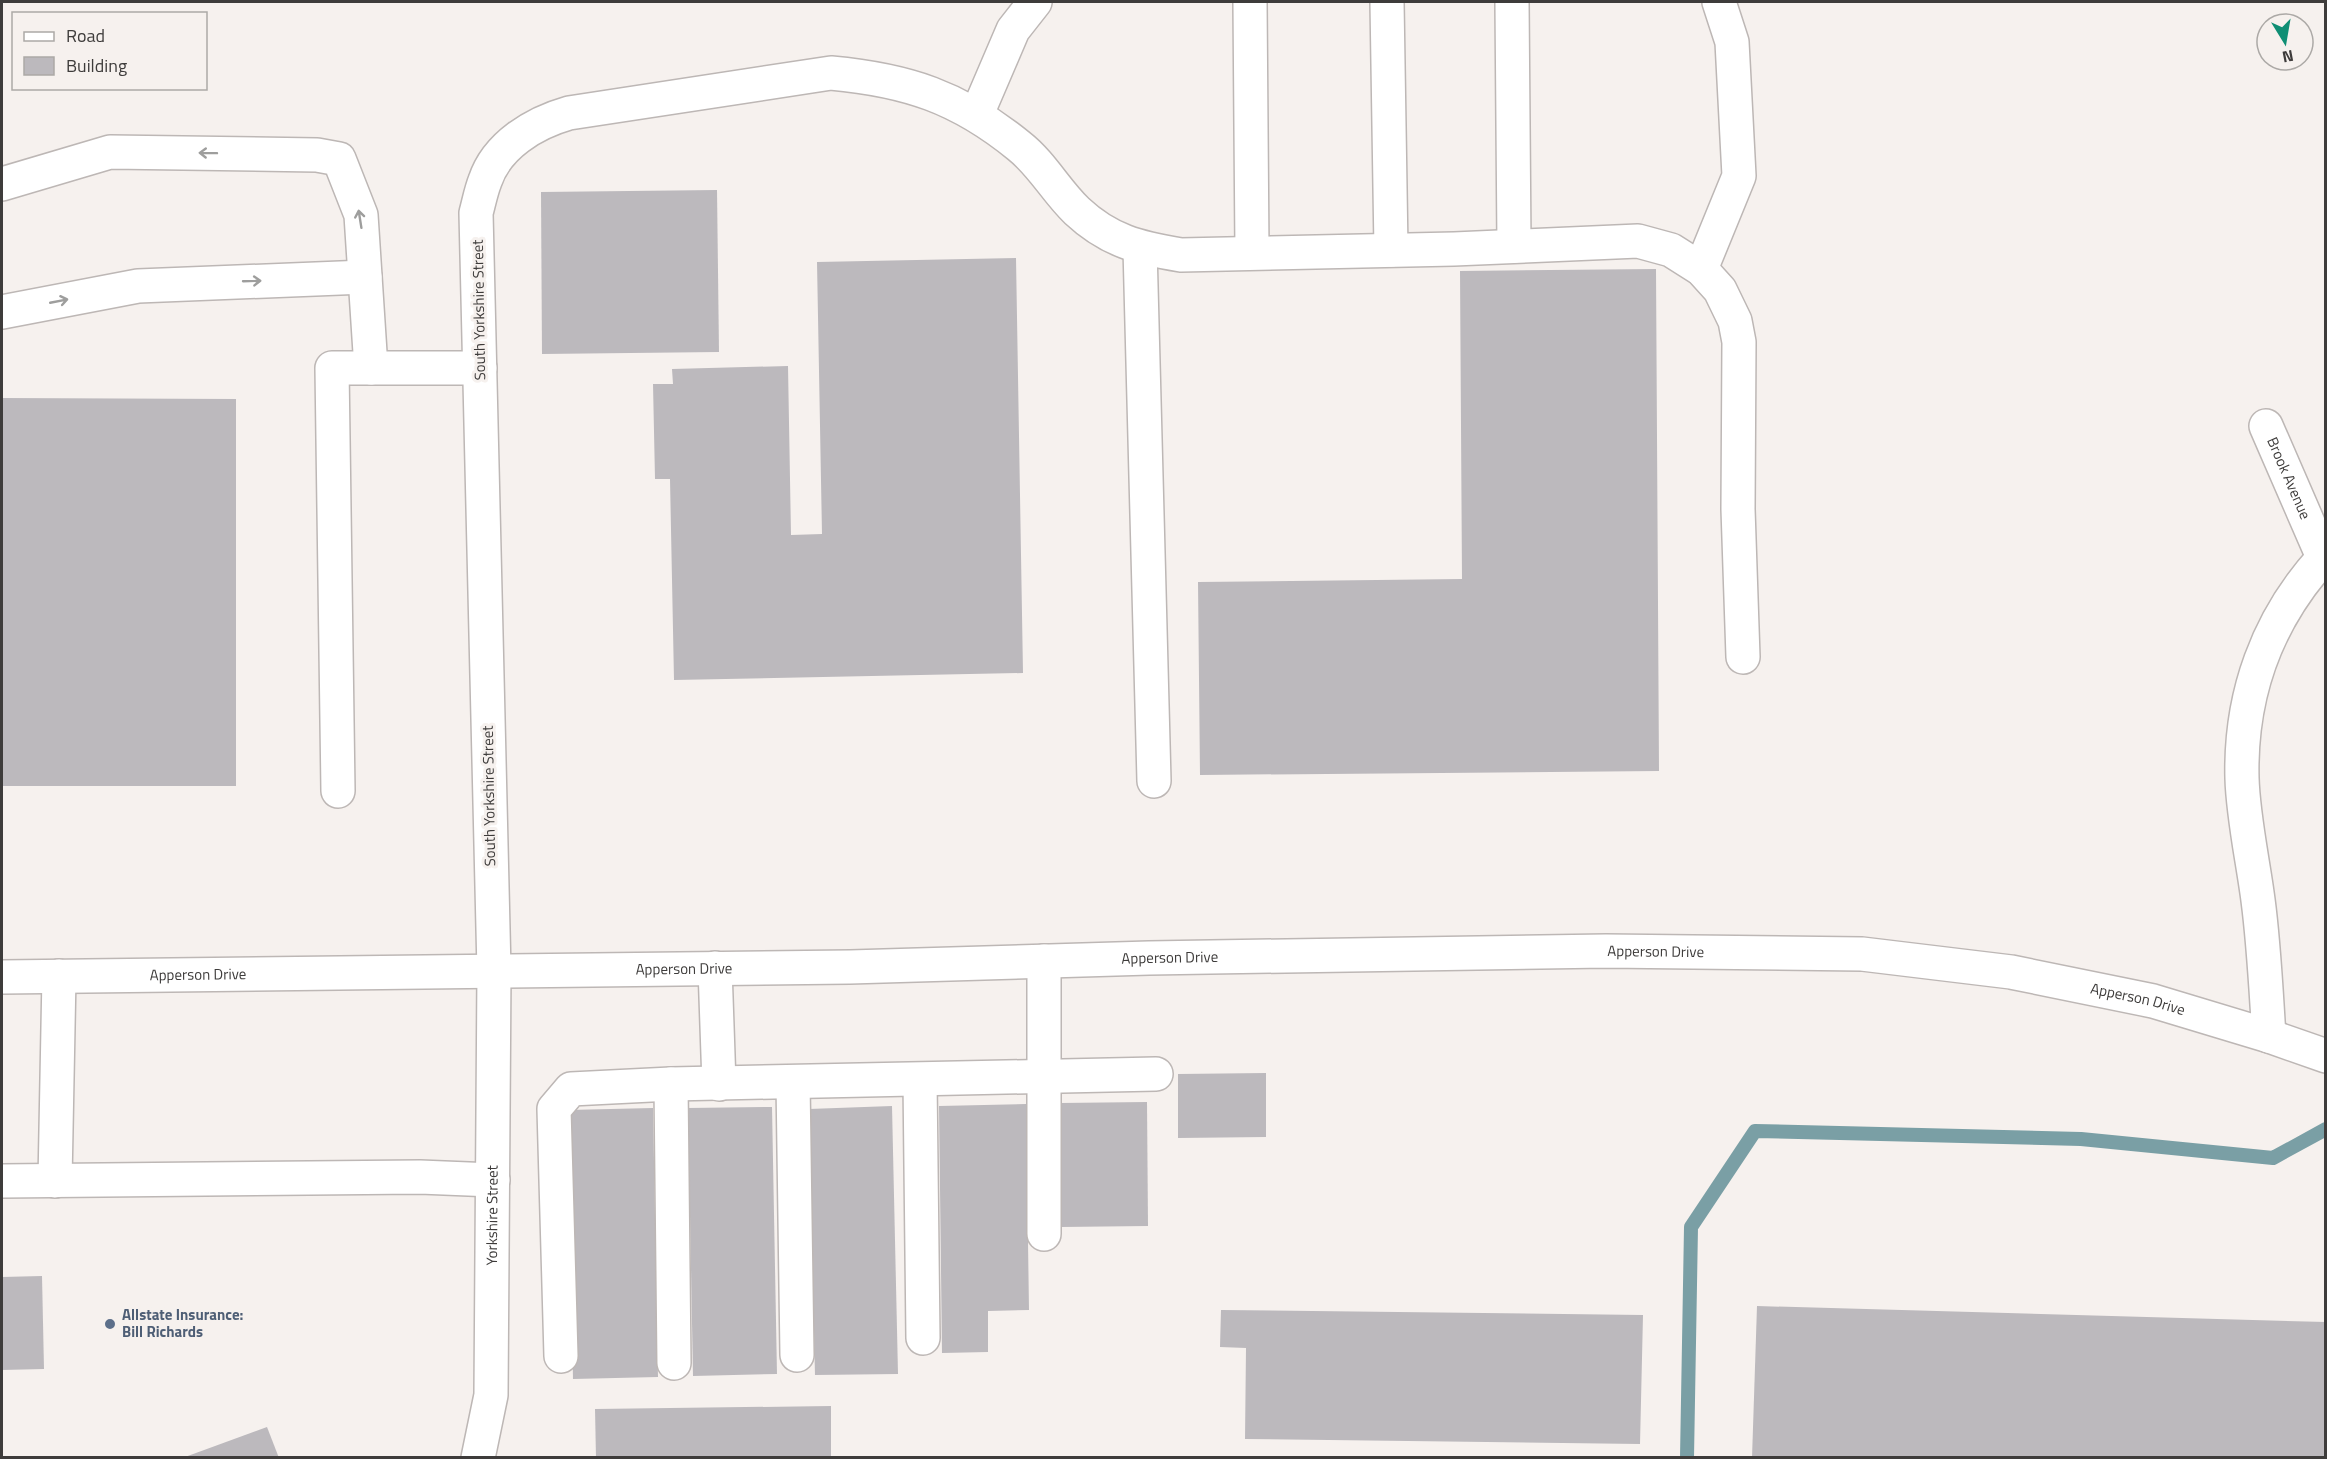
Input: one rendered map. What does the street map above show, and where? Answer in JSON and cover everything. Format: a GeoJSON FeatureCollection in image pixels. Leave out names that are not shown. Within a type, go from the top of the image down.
{"type":"FeatureCollection","features":[{"type":"Feature","properties":{"kind":"main road"},"geometry":{"type":"LineString","coordinates":[[977,114],[1014,30],[1035,2]]}},
{"type":"Feature","properties":{"kind":"main road"},"geometry":{"type":"LineString","coordinates":[[1250,2],[1252,252]]}},
{"type":"Feature","properties":{"kind":"main road"},"geometry":{"type":"LineString","coordinates":[[1387,2],[1391,250]]}},
{"type":"Feature","properties":{"kind":"main road"},"geometry":{"type":"LineString","coordinates":[[1512,2],[1514,246]]}},
{"type":"Feature","properties":{"kind":"main road"},"geometry":{"type":"LineString","coordinates":[[1701,268],[1739,176],[1732,42],[1719,2]]}},
{"type":"Feature","properties":{"kind":"main road","name":"South Yorkshire Street"},"geometry":{"type":"LineString","coordinates":[[494,970],[476,213],[485,179],[499,156],[524,132],[548,119],[569,113],[831,74],[874,77],[928,91],[977,114],[1021,147],[1052,179],[1077,211],[1110,235],[1140,248],[1181,255],[1638,241],[1671,250],[1701,268],[1720,290],[1735,321],[1739,342],[1738,509],[1743,657]]}},
{"type":"Feature","properties":{"kind":"main road"},"geometry":{"type":"LineString","coordinates":[[2,184],[110,152],[316,155],[339,159],[361,215],[371,368]]}},
{"type":"Feature","properties":{"kind":"main road"},"geometry":{"type":"LineString","coordinates":[[1140,248],[1154,781]]}},
{"type":"Feature","properties":{"kind":"main road"},"geometry":{"type":"LineString","coordinates":[[2,312],[138,286],[365,277]]}},
{"type":"Feature","properties":{"kind":"main road"},"geometry":{"type":"LineString","coordinates":[[338,791],[332,368],[480,368]]}},
{"type":"Feature","properties":{"kind":"main road","name":"Brook Avenue"},"geometry":{"type":"LineString","coordinates":[[2266,426],[2324,561]]}},
{"type":"Feature","properties":{"kind":"main road"},"geometry":{"type":"LineString","coordinates":[[2269,1036],[2259,903],[2242,780],[2244,724],[2256,670],[2278,619],[2309,573],[2324,561]]}},
{"type":"Feature","properties":{"kind":"main road","name":"Apperson Drive"},"geometry":{"type":"LineString","coordinates":[[2,977],[850,967],[1044,961],[1606,951],[1862,954],[2011,972],[2153,1001],[2269,1036],[2325,1056]]}},
{"type":"Feature","properties":{"kind":"main road"},"geometry":{"type":"LineString","coordinates":[[1044,961],[1044,1234]]}},
{"type":"Feature","properties":{"kind":"main road"},"geometry":{"type":"LineString","coordinates":[[715,968],[719,1084]]}},
{"type":"Feature","properties":{"kind":"main road","name":"Yorkshire Street"},"geometry":{"type":"LineString","coordinates":[[478,1458],[491,1395],[494,970]]}},
{"type":"Feature","properties":{"kind":"main road"},"geometry":{"type":"LineString","coordinates":[[54,1181],[59,976]]}},
{"type":"Feature","properties":{"kind":"main road"},"geometry":{"type":"LineString","coordinates":[[561,1356],[554,1109],[571,1089],[671,1084],[1156,1074]]}},
{"type":"Feature","properties":{"kind":"main road"},"geometry":{"type":"LineString","coordinates":[[920,1080],[923,1338]]}},
{"type":"Feature","properties":{"kind":"main road"},"geometry":{"type":"LineString","coordinates":[[793,1082],[797,1355]]}},
{"type":"Feature","properties":{"kind":"main road"},"geometry":{"type":"LineString","coordinates":[[671,1084],[674,1363]]}},
{"type":"Feature","properties":{"kind":"main road"},"geometry":{"type":"LineString","coordinates":[[2,1181],[420,1177],[493,1180]]}},
{"type":"Feature","properties":{"kind":"building"},"geometry":{"type":"Polygon","coordinates":[[[717,190],[719,352],[542,354],[541,192],[717,190]]]}},
{"type":"Feature","properties":{"kind":"building"},"geometry":{"type":"Polygon","coordinates":[[[1016,258],[1023,673],[674,680],[670,479],[655,479],[653,384],[673,384],[672,369],[788,366],[791,535],[822,534],[817,262],[1016,258]]]}},
{"type":"Feature","properties":{"kind":"building"},"geometry":{"type":"Polygon","coordinates":[[[1656,269],[1659,771],[1200,775],[1198,582],[1462,579],[1460,271],[1656,269]]]}},
{"type":"Feature","properties":{"kind":"building"},"geometry":{"type":"Polygon","coordinates":[[[2,398],[236,399],[236,786],[2,786],[2,398]]]}},
{"type":"Feature","properties":{"kind":"building"},"geometry":{"type":"Polygon","coordinates":[[[1266,1073],[1266,1137],[1178,1138],[1178,1074],[1266,1073]]]}},
{"type":"Feature","properties":{"kind":"building"},"geometry":{"type":"Polygon","coordinates":[[[1147,1102],[1148,1226],[1061,1227],[1060,1103],[1147,1102]]]}},
{"type":"Feature","properties":{"kind":"building"},"geometry":{"type":"Polygon","coordinates":[[[1026,1104],[1029,1310],[988,1311],[988,1352],[942,1353],[939,1106],[1026,1104]]]}},
{"type":"Feature","properties":{"kind":"building"},"geometry":{"type":"Polygon","coordinates":[[[892,1106],[898,1374],[815,1375],[809,1109],[892,1106]]]}},
{"type":"Feature","properties":{"kind":"building"},"geometry":{"type":"Polygon","coordinates":[[[772,1107],[777,1374],[693,1376],[688,1108],[772,1107]]]}},
{"type":"Feature","properties":{"kind":"building"},"geometry":{"type":"Polygon","coordinates":[[[653,1108],[658,1377],[573,1379],[568,1110],[653,1108]]]}},
{"type":"Feature","properties":{"kind":"building"},"geometry":{"type":"Polygon","coordinates":[[[42,1276],[44,1369],[2,1370],[2,1277],[42,1276]]]}},
{"type":"Feature","properties":{"kind":"building"},"geometry":{"type":"Polygon","coordinates":[[[1757,1306],[2326,1322],[2326,1458],[1752,1458],[1757,1306]]]}},
{"type":"Feature","properties":{"kind":"building"},"geometry":{"type":"Polygon","coordinates":[[[1221,1310],[1643,1315],[1640,1444],[1245,1439],[1246,1348],[1220,1347],[1221,1310]]]}},
{"type":"Feature","properties":{"kind":"building"},"geometry":{"type":"Polygon","coordinates":[[[831,1406],[831,1458],[596,1458],[595,1409],[831,1406]]]}},
{"type":"Feature","properties":{"kind":"building"},"geometry":{"type":"Polygon","coordinates":[[[267,1427],[279,1458],[185,1458],[185,1457],[267,1427]]]}},
{"type":"Feature","properties":{"kind":"waterway"},"geometry":{"type":"LineString","coordinates":[[1687,1458],[1691,1227],[1755,1131],[2081,1139],[2273,1158],[2326,1129]]}},
{"type":"Feature","properties":{"kind":"place","name":"Allstate Insurance: Bill Richards"},"geometry":{"type":"Point","coordinates":[110,1324]}}]}
